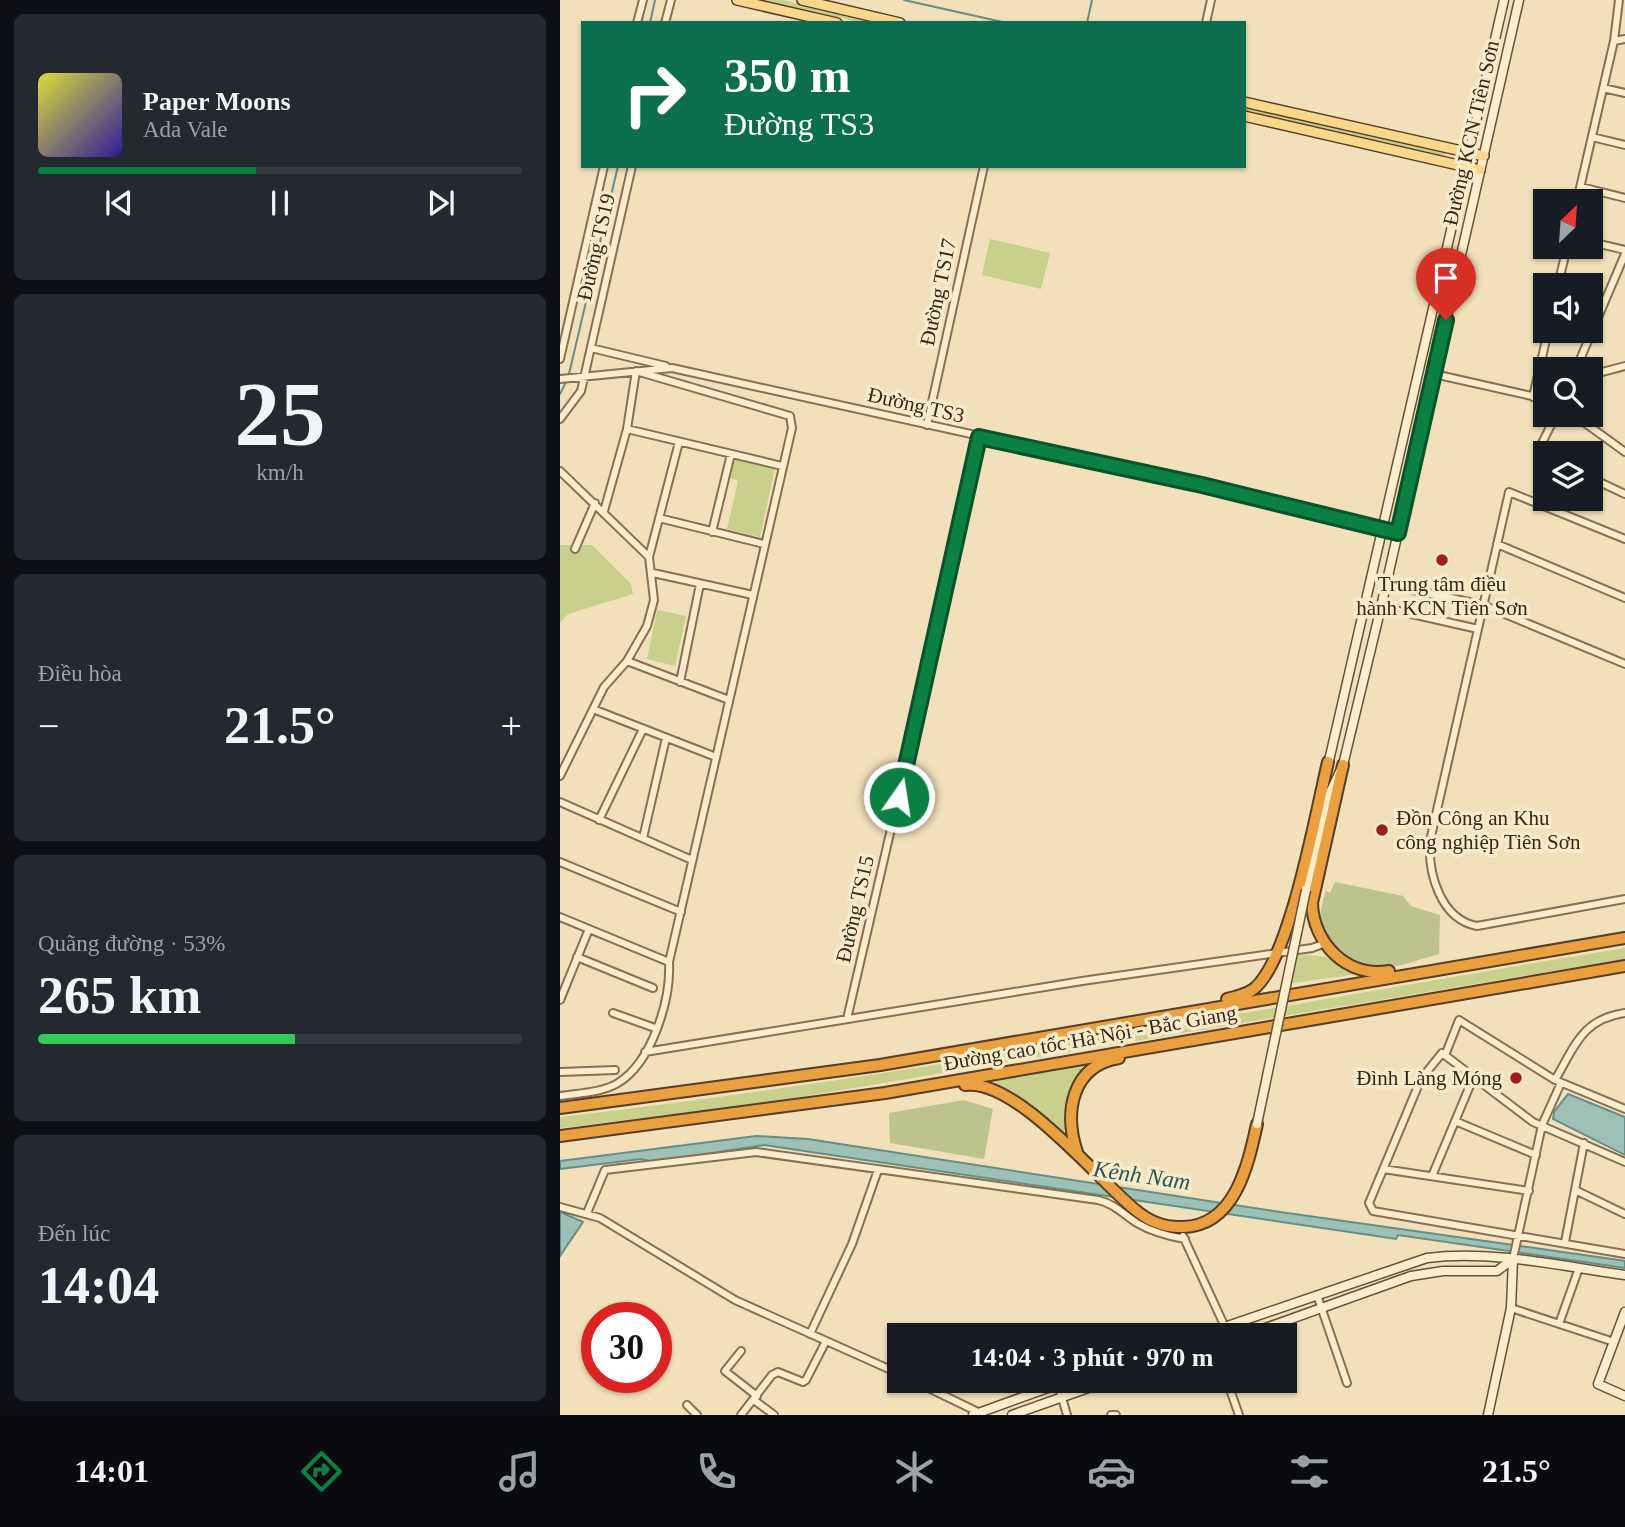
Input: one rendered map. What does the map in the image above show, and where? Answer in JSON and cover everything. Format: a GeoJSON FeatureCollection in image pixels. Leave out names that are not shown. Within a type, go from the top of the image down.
{"type":"FeatureCollection","features":[{"type":"Feature","properties":{"kind":"highway"},"geometry":{"type":"LineString","coordinates":[[880,1065],[940,1049],[1249,993],[1266,975],[1289,920],[1328,762]]}},
{"type":"Feature","properties":{"kind":"highway"},"geometry":{"type":"LineString","coordinates":[[1343,765],[1312,903],[1315,926],[1323,944],[1356,968],[1381,972],[1533,947],[1578,945]]}},
{"type":"Feature","properties":{"kind":"highway","name":"Đường cao tốc Hà Nội - Bắc Giang"},"geometry":{"type":"LineString","coordinates":[[560,1108],[880,1065],[1625,938]]}},
{"type":"Feature","properties":{"kind":"highway","name":"Đường cao tốc Hà Nội - Bắc Giang"},"geometry":{"type":"LineString","coordinates":[[560,1136],[885,1093],[1625,966]]}},
{"type":"Feature","properties":{"kind":"highway"},"geometry":{"type":"LineString","coordinates":[[1078,1155],[1069,1124],[1072,1098],[1098,1066],[1114,1059],[1233,1038],[1299,1021]]}},
{"type":"Feature","properties":{"kind":"highway"},"geometry":{"type":"LineString","coordinates":[[733,1114],[824,1107],[975,1084],[1007,1096],[1078,1155],[1114,1192],[1151,1221],[1179,1227],[1198,1225],[1216,1216],[1233,1196],[1245,1170],[1257,1124]]}},
{"type":"Feature","properties":{"kind":"main road"},"geometry":{"type":"LineString","coordinates":[[737,0],[828,21]]}},
{"type":"Feature","properties":{"kind":"main road"},"geometry":{"type":"LineString","coordinates":[[802,0],[891,21]]}},
{"type":"Feature","properties":{"kind":"main road","name":"Đường KCN Tiên Sơn"},"geometry":{"type":"LineString","coordinates":[[1329,794],[1328,762],[1385,529],[1504,0]]}},
{"type":"Feature","properties":{"kind":"main road","name":"Đường KCN Tiên Sơn"},"geometry":{"type":"LineString","coordinates":[[1329,794],[1343,765],[1387,584],[1519,0]]}},
{"type":"Feature","properties":{"kind":"main road"},"geometry":{"type":"LineString","coordinates":[[1246,102],[1483,156]]}},
{"type":"Feature","properties":{"kind":"main road"},"geometry":{"type":"LineString","coordinates":[[1246,116],[1480,170]]}},
{"type":"Feature","properties":{"kind":"main road"},"geometry":{"type":"LineString","coordinates":[[1385,529],[1398,533]]}},
{"type":"Feature","properties":{"kind":"main road"},"geometry":{"type":"LineString","coordinates":[[1257,1124],[1329,794]]}},
{"type":"Feature","properties":{"kind":"main road"},"geometry":{"type":"LineString","coordinates":[[1236,1323],[1427,1258],[1458,1256],[1513,1259],[1625,1275]]}},
{"type":"Feature","properties":{"kind":"main road"},"geometry":{"type":"LineString","coordinates":[[1488,1415],[1511,1308],[1513,1259]]}},
{"type":"Feature","properties":{"kind":"main road"},"geometry":{"type":"LineString","coordinates":[[1282,1323],[1411,1276],[1443,1271],[1497,1271],[1513,1259]]}},
{"type":"Feature","properties":{"kind":"main road"},"geometry":{"type":"LineString","coordinates":[[1625,1312],[1598,1384],[1625,1396]]}},
{"type":"Feature","properties":{"kind":"main road"},"geometry":{"type":"LineString","coordinates":[[978,1414],[1033,1393]]}},
{"type":"Feature","properties":{"kind":"main road"},"geometry":{"type":"LineString","coordinates":[[1012,1415],[1070,1393]]}},
{"type":"Feature","properties":{"kind":"street"},"geometry":{"type":"LineString","coordinates":[[638,21],[643,0]]}},
{"type":"Feature","properties":{"kind":"street"},"geometry":{"type":"LineString","coordinates":[[666,21],[671,0]]}},
{"type":"Feature","properties":{"kind":"street"},"geometry":{"type":"LineString","coordinates":[[1207,21],[1212,0]]}},
{"type":"Feature","properties":{"kind":"street"},"geometry":{"type":"LineString","coordinates":[[1619,0],[1614,41],[1581,187],[1625,198]]}},
{"type":"Feature","properties":{"kind":"street"},"geometry":{"type":"LineString","coordinates":[[1614,41],[1625,39]]}},
{"type":"Feature","properties":{"kind":"street"},"geometry":{"type":"LineString","coordinates":[[1603,88],[1625,93]]}},
{"type":"Feature","properties":{"kind":"street"},"geometry":{"type":"LineString","coordinates":[[1592,137],[1625,145]]}},
{"type":"Feature","properties":{"kind":"street"},"geometry":{"type":"LineString","coordinates":[[560,359],[604,168]]}},
{"type":"Feature","properties":{"kind":"street","name":"Đường TS19"},"geometry":{"type":"LineString","coordinates":[[560,419],[581,391],[632,168]]}},
{"type":"Feature","properties":{"kind":"street","name":"Đường TS17"},"geometry":{"type":"LineString","coordinates":[[927,425],[984,168]]}},
{"type":"Feature","properties":{"kind":"street"},"geometry":{"type":"LineString","coordinates":[[1581,357],[1625,252],[1603,246]]}},
{"type":"Feature","properties":{"kind":"street"},"geometry":{"type":"LineString","coordinates":[[591,348],[672,368]]}},
{"type":"Feature","properties":{"kind":"street"},"geometry":{"type":"LineString","coordinates":[[1603,372],[1625,366]]}},
{"type":"Feature","properties":{"kind":"street","name":"Đường TS3"},"geometry":{"type":"LineString","coordinates":[[560,379],[672,368],[1202,485],[1385,529]]}},
{"type":"Feature","properties":{"kind":"street"},"geometry":{"type":"LineString","coordinates":[[560,1096],[598,1091],[628,1075],[645,1052],[655,1028],[670,979],[669,962],[792,428],[790,416],[636,371],[626,429],[604,511]]}},
{"type":"Feature","properties":{"kind":"street"},"geometry":{"type":"LineString","coordinates":[[1434,374],[1533,397]]}},
{"type":"Feature","properties":{"kind":"street"},"geometry":{"type":"LineString","coordinates":[[1591,427],[1625,452]]}},
{"type":"Feature","properties":{"kind":"street"},"geometry":{"type":"LineString","coordinates":[[626,429],[782,466]]}},
{"type":"Feature","properties":{"kind":"street","name":"Đường TS15"},"geometry":{"type":"LineString","coordinates":[[847,1020],[979,437]]}},
{"type":"Feature","properties":{"kind":"street"},"geometry":{"type":"LineString","coordinates":[[560,776],[604,687],[626,661],[651,618],[654,600],[653,573],[649,557],[679,442]]}},
{"type":"Feature","properties":{"kind":"street"},"geometry":{"type":"LineString","coordinates":[[712,532],[732,454]]}},
{"type":"Feature","properties":{"kind":"street"},"geometry":{"type":"LineString","coordinates":[[560,471],[649,557]]}},
{"type":"Feature","properties":{"kind":"street"},"geometry":{"type":"LineString","coordinates":[[1603,484],[1625,494]]}},
{"type":"Feature","properties":{"kind":"street"},"geometry":{"type":"LineString","coordinates":[[1625,539],[1509,492],[1430,841],[1429,856],[1436,886],[1457,919],[1477,926],[1625,899]]}},
{"type":"Feature","properties":{"kind":"street"},"geometry":{"type":"LineString","coordinates":[[575,549],[595,503]]}},
{"type":"Feature","properties":{"kind":"street"},"geometry":{"type":"LineString","coordinates":[[659,518],[764,544]]}},
{"type":"Feature","properties":{"kind":"street"},"geometry":{"type":"LineString","coordinates":[[1497,544],[1625,598]]}},
{"type":"Feature","properties":{"kind":"street"},"geometry":{"type":"LineString","coordinates":[[653,573],[753,595]]}},
{"type":"Feature","properties":{"kind":"street"},"geometry":{"type":"LineString","coordinates":[[680,682],[700,584]]}},
{"type":"Feature","properties":{"kind":"street"},"geometry":{"type":"LineString","coordinates":[[1387,584],[1483,605],[1625,664]]}},
{"type":"Feature","properties":{"kind":"street"},"geometry":{"type":"LineString","coordinates":[[1381,607],[1478,629]]}},
{"type":"Feature","properties":{"kind":"street"},"geometry":{"type":"LineString","coordinates":[[626,661],[729,700]]}},
{"type":"Feature","properties":{"kind":"street"},"geometry":{"type":"LineString","coordinates":[[593,709],[716,757]]}},
{"type":"Feature","properties":{"kind":"street"},"geometry":{"type":"LineString","coordinates":[[599,820],[643,729]]}},
{"type":"Feature","properties":{"kind":"street"},"geometry":{"type":"LineString","coordinates":[[643,838],[666,738]]}},
{"type":"Feature","properties":{"kind":"street"},"geometry":{"type":"LineString","coordinates":[[560,802],[692,860]]}},
{"type":"Feature","properties":{"kind":"street"},"geometry":{"type":"LineString","coordinates":[[560,862],[681,912]]}},
{"type":"Feature","properties":{"kind":"street"},"geometry":{"type":"LineString","coordinates":[[560,917],[669,962]]}},
{"type":"Feature","properties":{"kind":"street"},"geometry":{"type":"LineString","coordinates":[[560,1000],[589,929]]}},
{"type":"Feature","properties":{"kind":"street"},"geometry":{"type":"LineString","coordinates":[[645,1052],[1278,951],[1312,948],[1323,944]]}},
{"type":"Feature","properties":{"kind":"street"},"geometry":{"type":"LineString","coordinates":[[577,957],[653,988]]}},
{"type":"Feature","properties":{"kind":"street"},"geometry":{"type":"LineString","coordinates":[[613,1013],[655,1028]]}},
{"type":"Feature","properties":{"kind":"street"},"geometry":{"type":"LineString","coordinates":[[1513,1259],[1530,1191],[1542,1125],[1558,1081],[1589,1026],[1599,1019],[1625,1013]]}},
{"type":"Feature","properties":{"kind":"street"},"geometry":{"type":"LineString","coordinates":[[1446,1053],[1459,1020],[1558,1081],[1625,1109]]}},
{"type":"Feature","properties":{"kind":"street"},"geometry":{"type":"LineString","coordinates":[[1625,1162],[1542,1125],[1442,1052],[1420,1079],[1369,1203],[1373,1211],[1518,1238],[1565,1242],[1625,1254]]}},
{"type":"Feature","properties":{"kind":"street"},"geometry":{"type":"LineString","coordinates":[[560,1072],[615,1070]]}},
{"type":"Feature","properties":{"kind":"street"},"geometry":{"type":"LineString","coordinates":[[1432,1176],[1474,1076]]}},
{"type":"Feature","properties":{"kind":"street"},"geometry":{"type":"LineString","coordinates":[[1455,1121],[1536,1155]]}},
{"type":"Feature","properties":{"kind":"street"},"geometry":{"type":"LineString","coordinates":[[1565,1242],[1584,1143]]}},
{"type":"Feature","properties":{"kind":"street"},"geometry":{"type":"LineString","coordinates":[[587,1213],[605,1170],[756,1152],[1098,1200],[1111,1203],[1134,1221],[1160,1234],[1185,1239]]}},
{"type":"Feature","properties":{"kind":"street"},"geometry":{"type":"LineString","coordinates":[[1383,1169],[1530,1191]]}},
{"type":"Feature","properties":{"kind":"street"},"geometry":{"type":"LineString","coordinates":[[810,1334],[855,1237],[878,1170]]}},
{"type":"Feature","properties":{"kind":"street"},"geometry":{"type":"LineString","coordinates":[[1575,1190],[1625,1214]]}},
{"type":"Feature","properties":{"kind":"street"},"geometry":{"type":"LineString","coordinates":[[560,1207],[587,1213],[735,1300],[887,1368]]}},
{"type":"Feature","properties":{"kind":"street"},"geometry":{"type":"LineString","coordinates":[[1179,1227],[1223,1323]]}},
{"type":"Feature","properties":{"kind":"street"},"geometry":{"type":"LineString","coordinates":[[1559,1324],[1579,1268]]}},
{"type":"Feature","properties":{"kind":"street"},"geometry":{"type":"LineString","coordinates":[[1317,1295],[1347,1383]]}},
{"type":"Feature","properties":{"kind":"street"},"geometry":{"type":"LineString","coordinates":[[1511,1308],[1614,1342]]}},
{"type":"Feature","properties":{"kind":"street"},"geometry":{"type":"LineString","coordinates":[[741,1415],[772,1375],[778,1372],[803,1382],[806,1380],[826,1341]]}},
{"type":"Feature","properties":{"kind":"street"},"geometry":{"type":"LineString","coordinates":[[741,1351],[725,1370],[774,1415]]}},
{"type":"Feature","properties":{"kind":"street"},"geometry":{"type":"LineString","coordinates":[[937,1393],[978,1414]]}},
{"type":"Feature","properties":{"kind":"street"},"geometry":{"type":"LineString","coordinates":[[1061,1393],[1067,1415]]}},
{"type":"Feature","properties":{"kind":"street"},"geometry":{"type":"LineString","coordinates":[[1231,1393],[1239,1415]]}},
{"type":"Feature","properties":{"kind":"street"},"geometry":{"type":"LineString","coordinates":[[687,1405],[697,1415]]}},
{"type":"Feature","properties":{"kind":"green space"},"geometry":{"type":"Polygon","coordinates":[[[765,0],[783,0],[872,21],[854,21],[765,0]]]}},
{"type":"Feature","properties":{"kind":"green space"},"geometry":{"type":"Polygon","coordinates":[[[1246,107],[1443,152],[1445,154],[1442,156],[1246,111],[1246,107]]]}},
{"type":"Feature","properties":{"kind":"green space"},"geometry":{"type":"Polygon","coordinates":[[[990,239],[1050,253],[1041,289],[982,275],[990,239]]]}},
{"type":"Feature","properties":{"kind":"green space"},"geometry":{"type":"Polygon","coordinates":[[[735,458],[775,468],[760,537],[727,529],[738,481],[730,478],[735,458]]]}},
{"type":"Feature","properties":{"kind":"green space"},"geometry":{"type":"Polygon","coordinates":[[[560,545],[592,545],[631,584],[633,594],[568,614],[560,623],[560,545]]]}},
{"type":"Feature","properties":{"kind":"green space"},"geometry":{"type":"Polygon","coordinates":[[[657,610],[686,616],[675,666],[647,659],[657,610]]]}},
{"type":"Feature","properties":{"kind":"green space"},"geometry":{"type":"Polygon","coordinates":[[[1335,882],[1403,896],[1411,906],[1440,915],[1439,954],[1403,965],[1382,967],[1361,963],[1342,952],[1328,937],[1321,919],[1326,891],[1330,893],[1335,882]]]}},
{"type":"Feature","properties":{"kind":"green space"},"geometry":{"type":"Polygon","coordinates":[[[1625,948],[1625,959],[757,1104],[560,1128],[560,1117],[961,1061],[1625,948]]]}},
{"type":"Feature","properties":{"kind":"green space"},"geometry":{"type":"Polygon","coordinates":[[[1295,956],[1326,957],[1359,974],[1293,983],[1291,981],[1295,956]]]}},
{"type":"Feature","properties":{"kind":"green space"},"geometry":{"type":"Polygon","coordinates":[[[1091,1061],[1072,1087],[1066,1105],[1065,1138],[1021,1099],[979,1080],[1091,1061]]]}},
{"type":"Feature","properties":{"kind":"green space"},"geometry":{"type":"Polygon","coordinates":[[[964,1100],[993,1109],[984,1159],[890,1143],[889,1113],[964,1100]]]}},
{"type":"Feature","properties":{"kind":"water"},"geometry":{"type":"Polygon","coordinates":[[[1568,1094],[1625,1117],[1625,1155],[1553,1119],[1554,1112],[1568,1094]]]}},
{"type":"Feature","properties":{"kind":"water","name":"Kênh Nam"},"geometry":{"type":"Polygon","coordinates":[[[756,1136],[808,1139],[1273,1211],[1625,1261],[1625,1268],[1398,1235],[1396,1239],[764,1145],[654,1162],[641,1159],[560,1169],[560,1161],[756,1136]]]}},
{"type":"Feature","properties":{"kind":"water"},"geometry":{"type":"Polygon","coordinates":[[[560,1212],[583,1222],[560,1256],[560,1212]]]}},
{"type":"Feature","properties":{"kind":"waterway"},"geometry":{"type":"LineString","coordinates":[[650,21],[655,0]]}},
{"type":"Feature","properties":{"kind":"waterway"},"geometry":{"type":"LineString","coordinates":[[904,0],[998,21]]}},
{"type":"Feature","properties":{"kind":"waterway"},"geometry":{"type":"LineString","coordinates":[[1087,21],[1092,0]]}},
{"type":"Feature","properties":{"kind":"waterway"},"geometry":{"type":"LineString","coordinates":[[569,374],[618,168]]}},
{"type":"Feature","properties":{"kind":"waterway"},"geometry":{"type":"LineString","coordinates":[[560,394],[567,380]]}},
{"type":"Feature","properties":{"kind":"place","name":"Trung tâm điều hành KCN Tiên Sơn"},"geometry":{"type":"Point","coordinates":[1442,560]}},
{"type":"Feature","properties":{"kind":"place","name":"Đồn Công an Khu công nghiệp Tiên Sơn"},"geometry":{"type":"Point","coordinates":[1382,830]}},
{"type":"Feature","properties":{"kind":"place","name":"Đình Làng Móng"},"geometry":{"type":"Point","coordinates":[1516,1078]}},
{"type":"Feature","properties":{"kind":"route"},"geometry":{"type":"LineString","coordinates":[[899,797],[979,437],[1202,485],[1398,533],[1446,320]]}}]}
